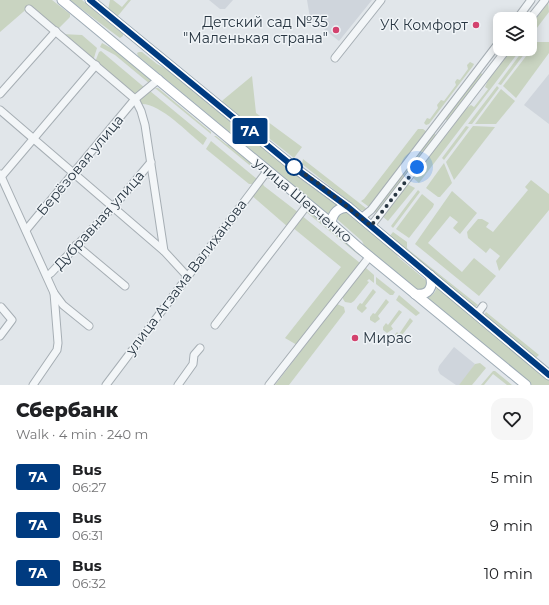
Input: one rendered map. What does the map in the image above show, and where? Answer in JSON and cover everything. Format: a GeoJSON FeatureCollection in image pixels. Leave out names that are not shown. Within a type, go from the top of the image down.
{"type":"FeatureCollection","features":[{"type":"Feature","properties":{"kind":"main road","name":"улица Шевченко"},"geometry":{"type":"LineString","coordinates":[[62,0],[526,385]]}},
{"type":"Feature","properties":{"kind":"main road","name":"улица Шевченко"},"geometry":{"type":"LineString","coordinates":[[90,0],[295,168],[348,207],[549,375]]}},
{"type":"Feature","properties":{"kind":"main road"},"geometry":{"type":"LineString","coordinates":[[115,43],[120,45],[125,44],[129,35],[126,30]]}},
{"type":"Feature","properties":{"kind":"main road"},"geometry":{"type":"LineString","coordinates":[[135,60],[132,55],[136,46],[140,45],[146,47]]}},
{"type":"Feature","properties":{"kind":"main road"},"geometry":{"type":"LineString","coordinates":[[331,223],[333,215],[336,211],[348,207]]}},
{"type":"Feature","properties":{"kind":"main road"},"geometry":{"type":"LineString","coordinates":[[416,294],[424,294],[430,290],[432,284],[430,275]]}},
{"type":"Feature","properties":{"kind":"street"},"geometry":{"type":"LineString","coordinates":[[335,58],[381,0]]}},
{"type":"Feature","properties":{"kind":"street"},"geometry":{"type":"LineString","coordinates":[[522,12],[531,0]]}},
{"type":"Feature","properties":{"kind":"street"},"geometry":{"type":"LineString","coordinates":[[536,12],[545,0]]}},
{"type":"Feature","properties":{"kind":"street"},"geometry":{"type":"LineString","coordinates":[[29,9],[54,33],[94,67],[135,99],[143,118],[164,251]]}},
{"type":"Feature","properties":{"kind":"street"},"geometry":{"type":"LineString","coordinates":[[0,94],[54,33]]}},
{"type":"Feature","properties":{"kind":"street"},"geometry":{"type":"LineString","coordinates":[[361,218],[371,210],[493,50]]}},
{"type":"Feature","properties":{"kind":"street"},"geometry":{"type":"LineString","coordinates":[[371,226],[502,56]]}},
{"type":"Feature","properties":{"kind":"street"},"geometry":{"type":"LineString","coordinates":[[89,326],[63,305],[54,293],[1,175],[34,139],[94,67]]}},
{"type":"Feature","properties":{"kind":"street","name":"Берёзовая улица"},"geometry":{"type":"LineString","coordinates":[[26,230],[135,99],[158,80]]}},
{"type":"Feature","properties":{"kind":"street"},"geometry":{"type":"LineString","coordinates":[[0,110],[74,174],[114,206],[164,251],[187,276]]}},
{"type":"Feature","properties":{"kind":"street"},"geometry":{"type":"LineString","coordinates":[[440,119],[439,122],[441,126],[447,127]]}},
{"type":"Feature","properties":{"kind":"street"},"geometry":{"type":"LineString","coordinates":[[432,129],[441,136]]}},
{"type":"Feature","properties":{"kind":"street","name":"Дубравная улица"},"geometry":{"type":"LineString","coordinates":[[47,276],[51,274],[76,245],[114,206],[151,162]]}},
{"type":"Feature","properties":{"kind":"street","name":"улица Агзама Валиханова"},"geometry":{"type":"LineString","coordinates":[[108,384],[187,276],[268,170]]}},
{"type":"Feature","properties":{"kind":"street"},"geometry":{"type":"LineString","coordinates":[[215,325],[308,204]]}},
{"type":"Feature","properties":{"kind":"street"},"geometry":{"type":"LineString","coordinates":[[76,245],[125,286]]}},
{"type":"Feature","properties":{"kind":"street"},"geometry":{"type":"LineString","coordinates":[[269,385],[370,256]]}},
{"type":"Feature","properties":{"kind":"street"},"geometry":{"type":"LineString","coordinates":[[33,385],[57,350],[58,343],[54,293]]}},
{"type":"Feature","properties":{"kind":"street"},"geometry":{"type":"LineString","coordinates":[[477,314],[483,306]]}},
{"type":"Feature","properties":{"kind":"street"},"geometry":{"type":"LineString","coordinates":[[0,336],[12,320],[1,307]]}},
{"type":"Feature","properties":{"kind":"street"},"geometry":{"type":"LineString","coordinates":[[178,385],[193,364],[194,356],[200,348]]}},
{"type":"Feature","properties":{"kind":"shaded area"},"geometry":{"type":"Polygon","coordinates":[[[209,0],[233,0],[225,9],[220,9],[209,0]]]}},
{"type":"Feature","properties":{"kind":"shaded area","name":"Детский сад №35 \"Маленькая страна\""},"geometry":{"type":"Polygon","coordinates":[[[307,0],[372,0],[339,41],[310,18],[307,0]]]}},
{"type":"Feature","properties":{"kind":"shaded area"},"geometry":{"type":"Polygon","coordinates":[[[549,74],[549,124],[524,105],[549,74]]]}},
{"type":"Feature","properties":{"kind":"shaded area"},"geometry":{"type":"Polygon","coordinates":[[[454,347],[475,364],[463,382],[459,385],[456,385],[440,374],[438,370],[439,366],[454,347]]]}},
{"type":"Feature","properties":{"kind":"green space"},"geometry":{"type":"Polygon","coordinates":[[[0,0],[52,0],[70,14],[70,17],[57,30],[30,6],[0,32],[0,0]]]}},
{"type":"Feature","properties":{"kind":"green space"},"geometry":{"type":"Polygon","coordinates":[[[70,0],[82,0],[123,34],[123,36],[120,38],[70,0]]]}},
{"type":"Feature","properties":{"kind":"green space"},"geometry":{"type":"Polygon","coordinates":[[[110,0],[113,0],[122,7],[128,0],[131,0],[117,17],[108,10],[110,0]]]}},
{"type":"Feature","properties":{"kind":"green space"},"geometry":{"type":"Polygon","coordinates":[[[548,0],[549,12],[537,28],[537,15],[548,0]]]}},
{"type":"Feature","properties":{"kind":"green space"},"geometry":{"type":"Polygon","coordinates":[[[61,34],[82,35],[97,48],[93,61],[61,34]]]}},
{"type":"Feature","properties":{"kind":"green space"},"geometry":{"type":"Polygon","coordinates":[[[537,42],[549,42],[549,53],[516,98],[503,86],[526,56],[537,56],[537,42]]]}},
{"type":"Feature","properties":{"kind":"green space"},"geometry":{"type":"Polygon","coordinates":[[[102,43],[120,53],[151,80],[151,83],[150,84],[115,55],[100,47],[102,43]]]}},
{"type":"Feature","properties":{"kind":"green space"},"geometry":{"type":"Polygon","coordinates":[[[101,51],[145,88],[136,95],[95,62],[99,52],[101,51]]]}},
{"type":"Feature","properties":{"kind":"green space"},"geometry":{"type":"Polygon","coordinates":[[[142,52],[166,69],[339,205],[333,208],[328,214],[138,56],[137,53],[142,52]]]}},
{"type":"Feature","properties":{"kind":"green space"},"geometry":{"type":"Polygon","coordinates":[[[506,56],[516,56],[419,183],[413,178],[414,175],[454,125],[462,112],[471,105],[474,107],[488,89],[485,87],[489,78],[506,56]]]}},
{"type":"Feature","properties":{"kind":"green space"},"geometry":{"type":"Polygon","coordinates":[[[519,56],[523,56],[501,85],[498,84],[519,56]]]}},
{"type":"Feature","properties":{"kind":"green space"},"geometry":{"type":"Polygon","coordinates":[[[470,62],[474,64],[473,66],[429,124],[426,125],[424,123],[427,118],[430,119],[438,108],[437,105],[441,100],[444,101],[456,85],[455,82],[457,79],[460,80],[468,69],[467,65],[470,62]]]}},
{"type":"Feature","properties":{"kind":"green space"},"geometry":{"type":"Polygon","coordinates":[[[480,72],[483,75],[448,121],[444,118],[480,72]]]}},
{"type":"Feature","properties":{"kind":"green space"},"geometry":{"type":"Polygon","coordinates":[[[252,76],[256,113],[302,147],[294,158],[263,132],[261,133],[223,107],[221,103],[223,100],[252,76]]]}},
{"type":"Feature","properties":{"kind":"green space"},"geometry":{"type":"Polygon","coordinates":[[[497,86],[499,88],[472,124],[468,124],[497,86]]]}},
{"type":"Feature","properties":{"kind":"green space"},"geometry":{"type":"Polygon","coordinates":[[[155,88],[158,88],[211,132],[211,134],[155,88]]]}},
{"type":"Feature","properties":{"kind":"green space"},"geometry":{"type":"Polygon","coordinates":[[[501,89],[515,101],[496,124],[475,124],[501,89]]]}},
{"type":"Feature","properties":{"kind":"green space"},"geometry":{"type":"Polygon","coordinates":[[[150,91],[207,138],[203,145],[165,113],[157,108],[141,104],[139,102],[139,99],[150,91]]]}},
{"type":"Feature","properties":{"kind":"green space"},"geometry":{"type":"Polygon","coordinates":[[[466,126],[469,127],[444,160],[442,158],[466,126]]]}},
{"type":"Feature","properties":{"kind":"green space"},"geometry":{"type":"Polygon","coordinates":[[[473,126],[495,127],[454,180],[446,162],[473,126]]]}},
{"type":"Feature","properties":{"kind":"green space"},"geometry":{"type":"Polygon","coordinates":[[[418,129],[423,129],[427,132],[369,207],[361,201],[418,129]]]}},
{"type":"Feature","properties":{"kind":"green space"},"geometry":{"type":"Polygon","coordinates":[[[434,133],[436,135],[376,213],[374,210],[434,133]]]}},
{"type":"Feature","properties":{"kind":"green space"},"geometry":{"type":"Polygon","coordinates":[[[214,136],[226,144],[234,147],[255,166],[253,168],[214,136]]]}},
{"type":"Feature","properties":{"kind":"green space"},"geometry":{"type":"Polygon","coordinates":[[[211,141],[257,179],[252,184],[249,184],[206,149],[211,141]]]}},
{"type":"Feature","properties":{"kind":"green space"},"geometry":{"type":"Polygon","coordinates":[[[303,159],[367,209],[360,211],[352,207],[346,199],[302,164],[303,159]]]}},
{"type":"Feature","properties":{"kind":"green space"},"geometry":{"type":"Polygon","coordinates":[[[444,163],[452,183],[440,197],[438,197],[426,188],[444,163]]]}},
{"type":"Feature","properties":{"kind":"green space"},"geometry":{"type":"Polygon","coordinates":[[[261,180],[264,186],[299,213],[288,227],[250,194],[261,180]]]}},
{"type":"Feature","properties":{"kind":"green space"},"geometry":{"type":"Polygon","coordinates":[[[531,180],[549,194],[549,210],[499,271],[496,261],[500,256],[490,248],[486,253],[468,238],[467,232],[478,219],[482,219],[489,223],[486,227],[493,232],[528,190],[525,187],[531,180]]]}},
{"type":"Feature","properties":{"kind":"green space"},"geometry":{"type":"Polygon","coordinates":[[[407,184],[415,188],[388,221],[382,216],[407,184]]]}},
{"type":"Feature","properties":{"kind":"green space"},"geometry":{"type":"Polygon","coordinates":[[[418,190],[420,192],[393,228],[391,226],[418,190]]]}},
{"type":"Feature","properties":{"kind":"green space"},"geometry":{"type":"Polygon","coordinates":[[[452,191],[477,213],[460,234],[453,228],[458,222],[450,216],[428,243],[462,272],[474,258],[496,276],[479,296],[415,244],[452,191]]]}},
{"type":"Feature","properties":{"kind":"green space"},"geometry":{"type":"Polygon","coordinates":[[[422,194],[434,204],[409,238],[396,229],[422,194]]]}},
{"type":"Feature","properties":{"kind":"green space"},"geometry":{"type":"Polygon","coordinates":[[[307,210],[356,251],[360,256],[305,211],[307,210]]]}},
{"type":"Feature","properties":{"kind":"green space"},"geometry":{"type":"Polygon","coordinates":[[[346,211],[394,250],[398,257],[428,282],[428,287],[419,291],[365,247],[362,241],[338,220],[337,215],[346,211]]]}},
{"type":"Feature","properties":{"kind":"green space"},"geometry":{"type":"Polygon","coordinates":[[[301,215],[360,263],[297,345],[285,338],[341,267],[292,227],[301,215]]]}},
{"type":"Feature","properties":{"kind":"green space"},"geometry":{"type":"Polygon","coordinates":[[[393,232],[407,242],[407,248],[410,251],[478,305],[475,307],[461,295],[454,292],[389,237],[393,232]]]}},
{"type":"Feature","properties":{"kind":"green space"},"geometry":{"type":"Polygon","coordinates":[[[366,268],[374,275],[374,283],[369,279],[367,281],[369,282],[354,301],[351,303],[345,302],[343,297],[366,268]]]}},
{"type":"Feature","properties":{"kind":"green space"},"geometry":{"type":"Polygon","coordinates":[[[376,277],[395,292],[393,295],[390,295],[376,284],[376,277]]]}},
{"type":"Feature","properties":{"kind":"green space"},"geometry":{"type":"Polygon","coordinates":[[[437,286],[549,380],[549,385],[532,385],[427,298],[434,293],[437,286]]]}},
{"type":"Feature","properties":{"kind":"green space"},"geometry":{"type":"Polygon","coordinates":[[[373,289],[376,292],[365,306],[367,308],[362,313],[357,309],[357,307],[360,303],[362,304],[373,289]]]}},
{"type":"Feature","properties":{"kind":"green space"},"geometry":{"type":"Polygon","coordinates":[[[399,295],[420,313],[416,316],[396,300],[399,295]]]}},
{"type":"Feature","properties":{"kind":"green space"},"geometry":{"type":"Polygon","coordinates":[[[386,299],[389,302],[378,316],[380,319],[375,323],[370,320],[373,313],[375,314],[386,299]]]}},
{"type":"Feature","properties":{"kind":"green space"},"geometry":{"type":"Polygon","coordinates":[[[337,304],[344,307],[345,312],[289,385],[275,385],[337,304]]]}},
{"type":"Feature","properties":{"kind":"green space"},"geometry":{"type":"Polygon","coordinates":[[[399,310],[402,312],[391,326],[393,329],[387,333],[383,330],[383,327],[386,323],[388,325],[399,310]]]}},
{"type":"Feature","properties":{"kind":"green space"},"geometry":{"type":"Polygon","coordinates":[[[486,312],[539,355],[534,359],[503,334],[500,328],[484,315],[486,312]]]}},
{"type":"Feature","properties":{"kind":"green space"},"geometry":{"type":"Polygon","coordinates":[[[410,318],[413,321],[402,335],[404,338],[399,342],[394,339],[397,332],[399,334],[410,318]]]}},
{"type":"Feature","properties":{"kind":"green space"},"geometry":{"type":"Polygon","coordinates":[[[480,363],[486,368],[472,385],[459,385],[475,364],[480,363]]]}},
{"type":"Feature","properties":{"kind":"green space"},"geometry":{"type":"Polygon","coordinates":[[[493,371],[512,385],[507,385],[493,374],[484,385],[481,385],[493,371]]]}},
{"type":"Feature","properties":{"kind":"bus line","name":"7А"},"geometry":{"type":"LineString","coordinates":[[90,0],[295,168],[319,184],[348,207],[549,375]]}},
{"type":"Feature","properties":{"kind":"place","name":"УК Комфорт"},"geometry":{"type":"Point","coordinates":[476,25]}},
{"type":"Feature","properties":{"kind":"place","name":"Детский сад №35 \"Маленькая страна\""},"geometry":{"type":"Point","coordinates":[336,30]}},
{"type":"Feature","properties":{"kind":"place","name":"Мирас"},"geometry":{"type":"Point","coordinates":[355,338]}},
{"type":"Feature","properties":{"kind":"route"},"geometry":{"type":"LineString","coordinates":[[294,167],[319,184],[371,226],[417,167]]}}]}
